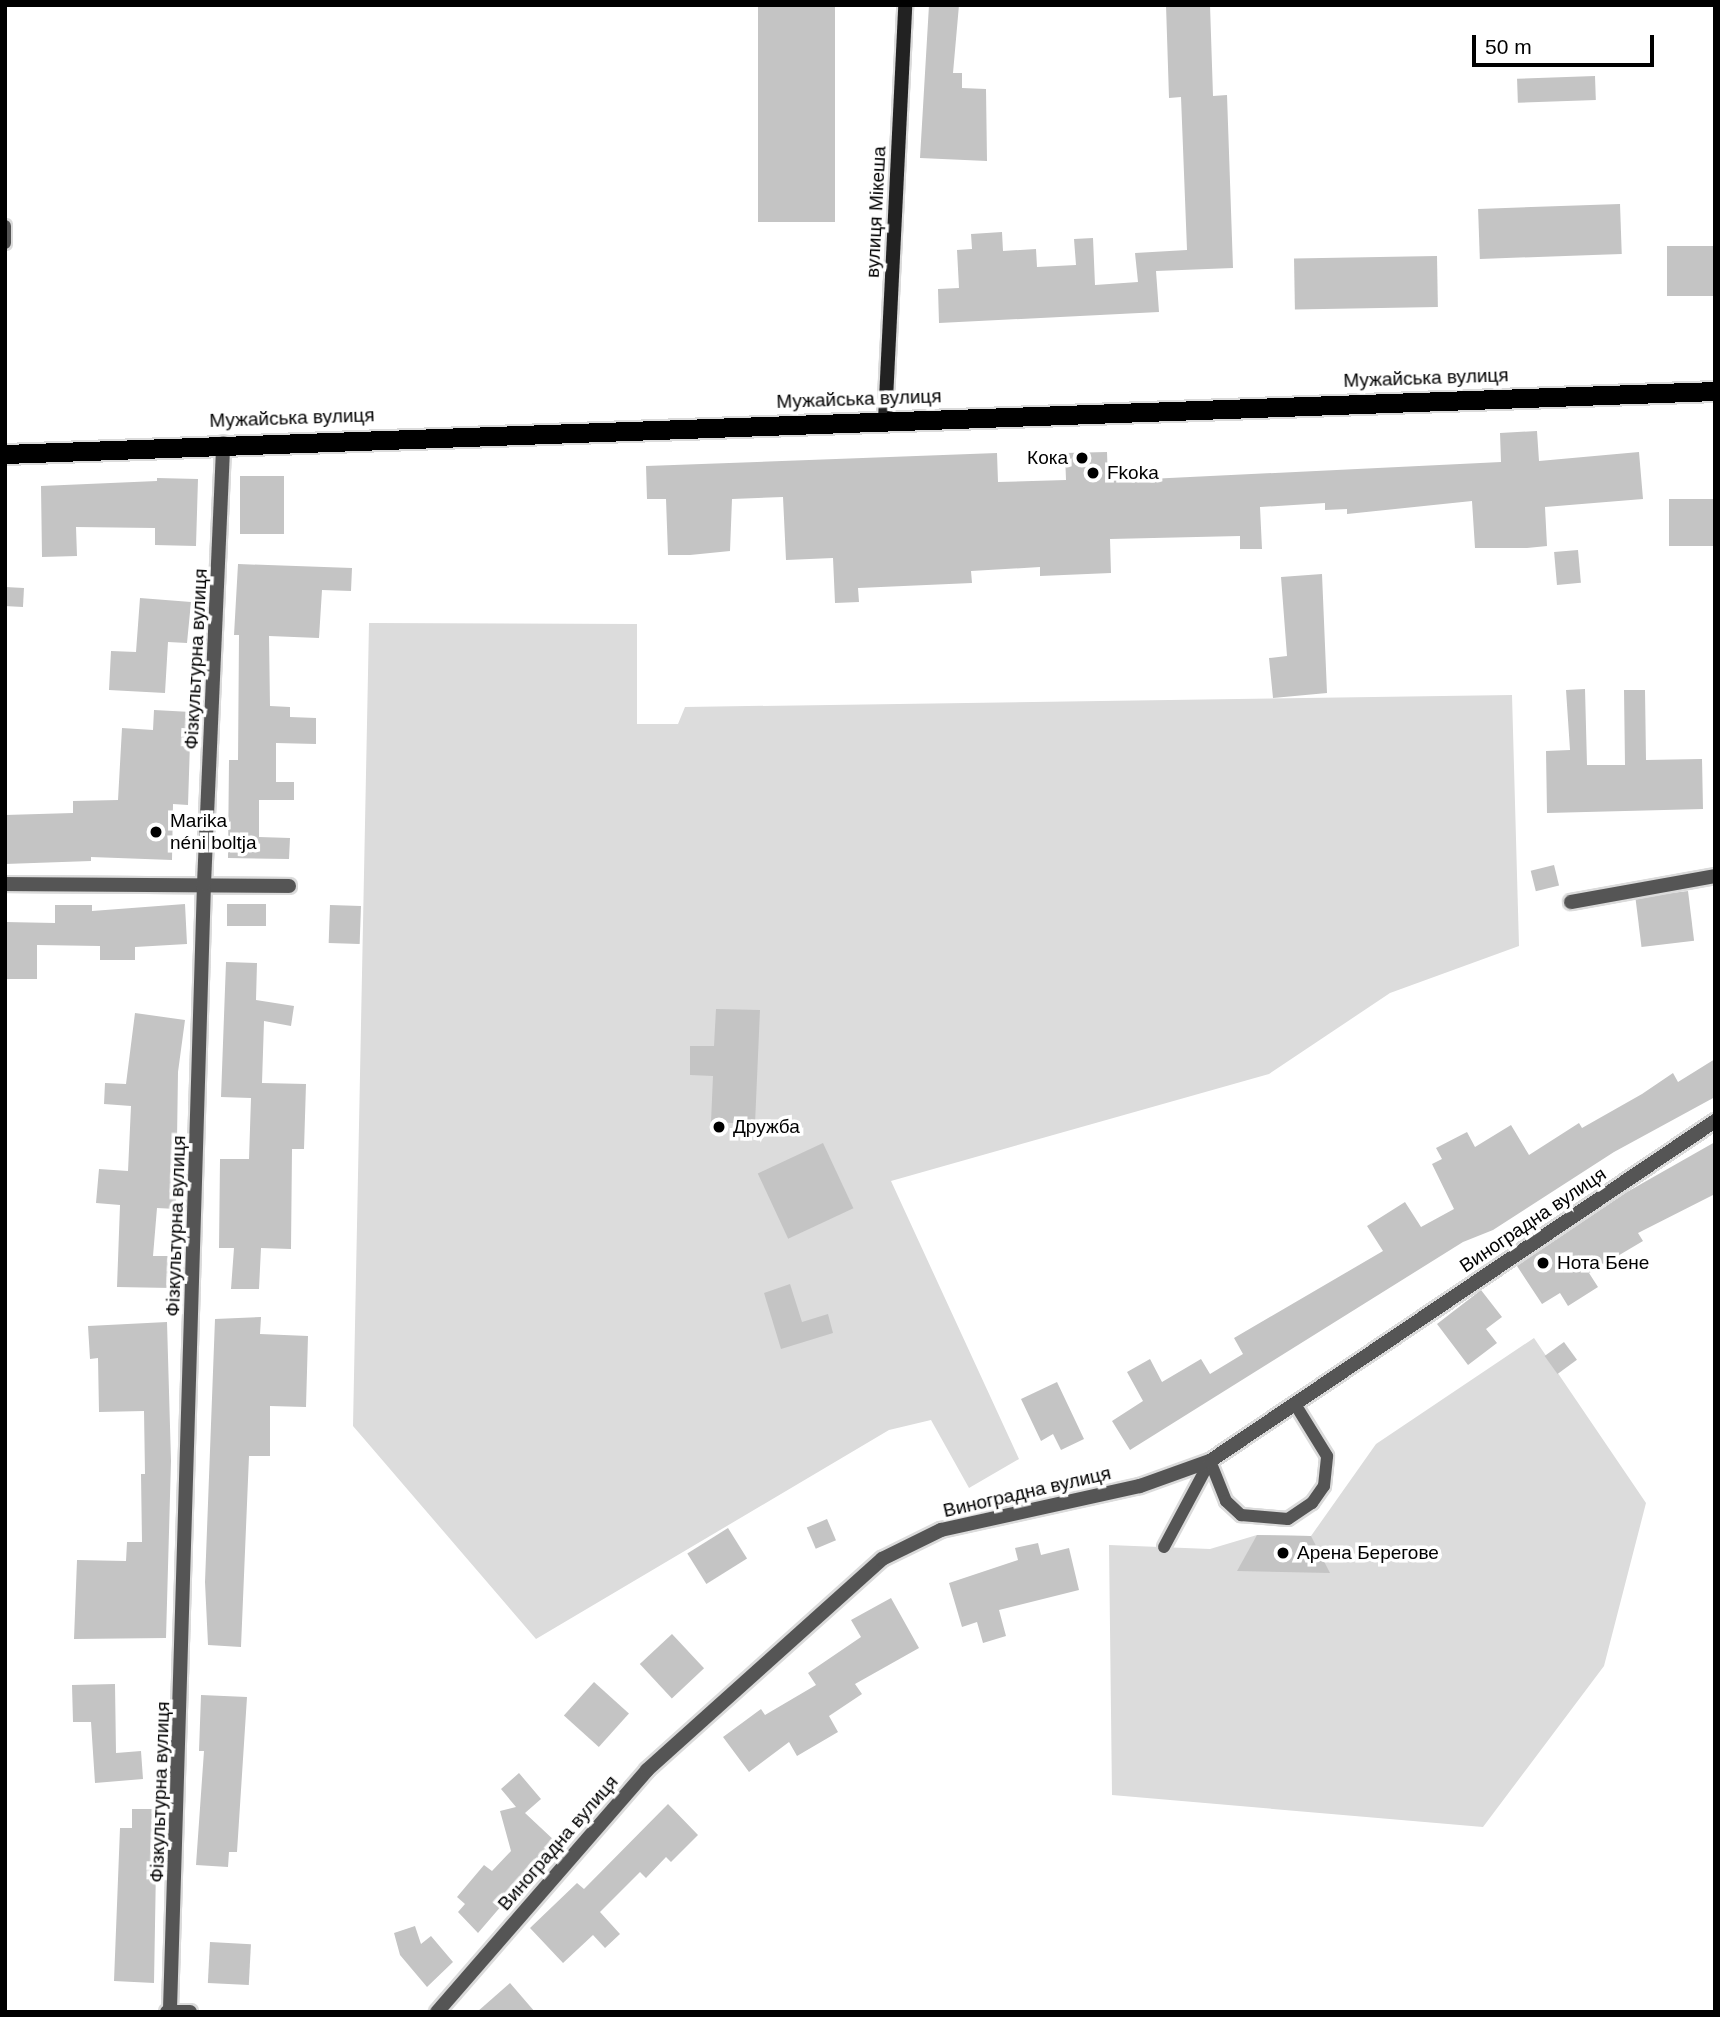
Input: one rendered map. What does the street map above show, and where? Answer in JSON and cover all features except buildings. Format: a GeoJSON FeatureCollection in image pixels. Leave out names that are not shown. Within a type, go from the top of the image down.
{"type":"FeatureCollection","features":[{"type":"Feature","properties":{"kind":"highway","name":"Мужайська вулиця"},"geometry":{"type":"LineString","coordinates":[[5,454],[223,443],[1715,391]]}},
{"type":"Feature","properties":{"kind":"main road","name":"вулиця Мікеша"},"geometry":{"type":"LineString","coordinates":[[886,421],[905,5]]}},
{"type":"Feature","properties":{"kind":"street","name":"Фізкультурна вулиця"},"geometry":{"type":"LineString","coordinates":[[169,2011],[204,884],[223,443]]}},
{"type":"Feature","properties":{"kind":"street"},"geometry":{"type":"LineString","coordinates":[[1572,902],[1715,876]]}},
{"type":"Feature","properties":{"kind":"street"},"geometry":{"type":"LineString","coordinates":[[5,884],[289,886]]}},
{"type":"Feature","properties":{"kind":"street","name":"Виноградна вулиця"},"geometry":{"type":"LineString","coordinates":[[437,2012],[647,1770],[882,1559],[941,1530],[1140,1486],[1210,1461],[1715,1121]]}},
{"type":"Feature","properties":{"kind":"street"},"geometry":{"type":"LineString","coordinates":[[169,2011],[190,2012]]}},
{"type":"Feature","properties":{"kind":"lane"},"geometry":{"type":"LineString","coordinates":[[5,226],[5,243]]}},
{"type":"Feature","properties":{"kind":"lane"},"geometry":{"type":"LineString","coordinates":[[1210,1461],[1226,1501],[1241,1515],[1288,1519],[1312,1503],[1324,1486],[1327,1456],[1295,1404]]}},
{"type":"Feature","properties":{"kind":"lane"},"geometry":{"type":"LineString","coordinates":[[1164,1548],[1210,1461]]}},
{"type":"Feature","properties":{"kind":"shaded area","name":"Дружба"},"geometry":{"type":"Polygon","coordinates":[[[369,623],[637,624],[637,724],[678,724],[685,707],[1512,695],[1519,946],[1390,993],[1269,1074],[891,1181],[1019,1459],[969,1488],[931,1420],[889,1430],[536,1639],[353,1426],[369,623]]]}},
{"type":"Feature","properties":{"kind":"shaded area"},"geometry":{"type":"Polygon","coordinates":[[[1534,1338],[1646,1503],[1604,1666],[1483,1827],[1112,1795],[1109,1545],[1210,1549],[1257,1535],[1311,1536],[1376,1444],[1534,1338]]]}},
{"type":"Feature","properties":{"kind":"place","name":"Кока"},"geometry":{"type":"Point","coordinates":[1082,458]}},
{"type":"Feature","properties":{"kind":"place","name":"Fkoka"},"geometry":{"type":"Point","coordinates":[1093,473]}},
{"type":"Feature","properties":{"kind":"place","name":"Marika néni boltja"},"geometry":{"type":"Point","coordinates":[156,832]}},
{"type":"Feature","properties":{"kind":"place","name":"Дружба"},"geometry":{"type":"Point","coordinates":[719,1127]}},
{"type":"Feature","properties":{"kind":"place","name":"Нота Бене"},"geometry":{"type":"Point","coordinates":[1543,1263]}},
{"type":"Feature","properties":{"kind":"place","name":"Арена Берегове"},"geometry":{"type":"Point","coordinates":[1283,1553]}}]}
